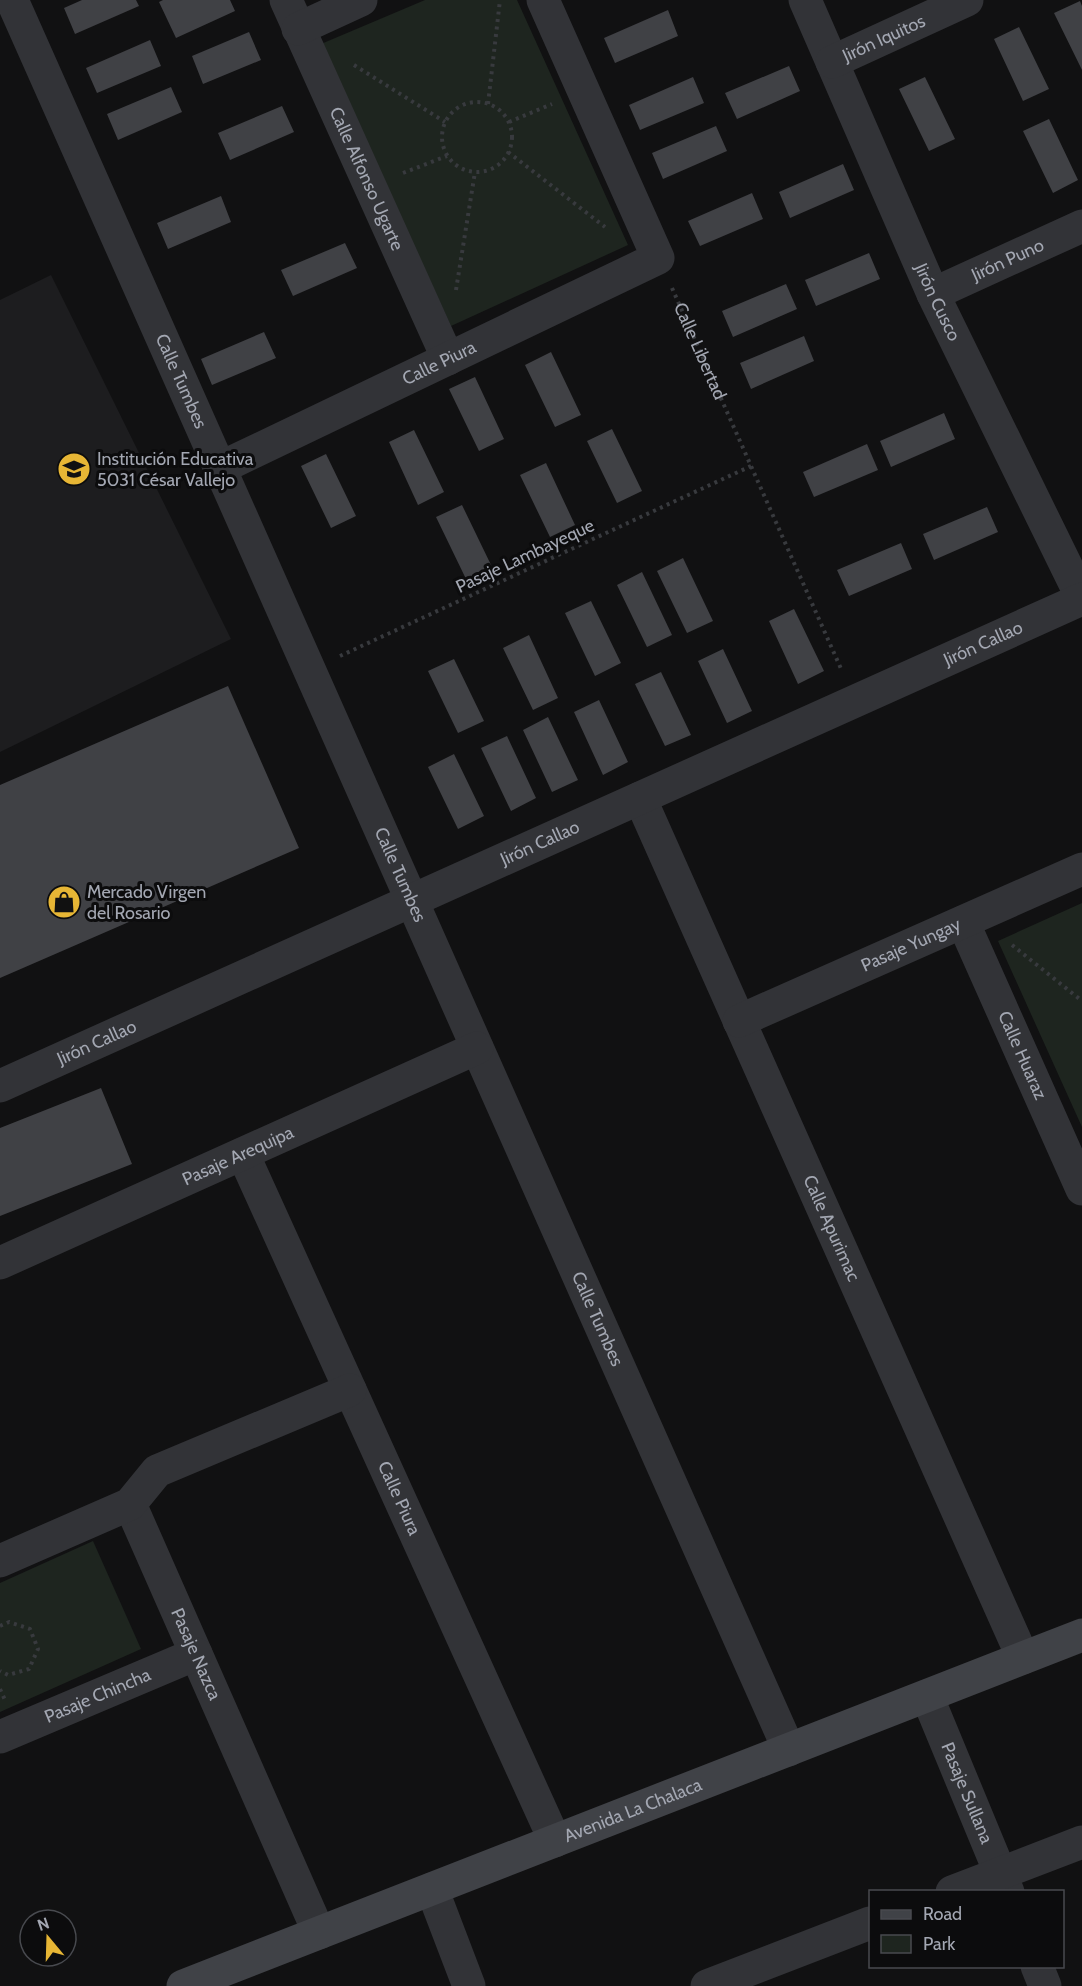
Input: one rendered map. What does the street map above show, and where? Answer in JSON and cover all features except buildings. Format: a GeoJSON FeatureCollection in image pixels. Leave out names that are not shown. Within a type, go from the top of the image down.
{"type":"FeatureCollection","features":[{"type":"Feature","properties":{"kind":"street","name":"Calle Tumbes"},"geometry":{"type":"LineString","coordinates":[[12,0],[789,1750]]}},
{"type":"Feature","properties":{"kind":"street"},"geometry":{"type":"LineString","coordinates":[[292,14],[361,0]]}},
{"type":"Feature","properties":{"kind":"street"},"geometry":{"type":"LineString","coordinates":[[543,0],[654,259]]}},
{"type":"Feature","properties":{"kind":"street","name":"Jirón Cusco"},"geometry":{"type":"LineString","coordinates":[[805,0],[933,294],[1082,599]]}},
{"type":"Feature","properties":{"kind":"street","name":"Jirón Iquitos"},"geometry":{"type":"LineString","coordinates":[[832,62],[967,0]]}},
{"type":"Feature","properties":{"kind":"street","name":"Calle Alfonso Ugarte"},"geometry":{"type":"LineString","coordinates":[[292,14],[448,359]]}},
{"type":"Feature","properties":{"kind":"street","name":"Jirón Puno"},"geometry":{"type":"LineString","coordinates":[[933,294],[1082,226]]}},
{"type":"Feature","properties":{"kind":"street","name":"Calle Piura"},"geometry":{"type":"LineString","coordinates":[[220,468],[654,259]]}},
{"type":"Feature","properties":{"kind":"street","name":"Jirón Callao"},"geometry":{"type":"LineString","coordinates":[[0,1086],[1082,599]]}},
{"type":"Feature","properties":{"kind":"street","name":"Calle Apurimac"},"geometry":{"type":"LineString","coordinates":[[640,798],[1023,1658]]}},
{"type":"Feature","properties":{"kind":"street","name":"Pasaje Yungay"},"geometry":{"type":"LineString","coordinates":[[739,1021],[1082,869]]}},
{"type":"Feature","properties":{"kind":"street","name":"Calle Huaraz"},"geometry":{"type":"LineString","coordinates":[[970,919],[1082,1189]]}},
{"type":"Feature","properties":{"kind":"street","name":"Pasaje Arequipa"},"geometry":{"type":"LineString","coordinates":[[0,1263],[477,1048]]}},
{"type":"Feature","properties":{"kind":"street","name":"Calle Piura"},"geometry":{"type":"LineString","coordinates":[[243,1154],[555,1841]]}},
{"type":"Feature","properties":{"kind":"street"},"geometry":{"type":"LineString","coordinates":[[0,1561],[130,1504],[157,1471],[350,1390]]}},
{"type":"Feature","properties":{"kind":"street","name":"Pasaje Nazca"},"geometry":{"type":"LineString","coordinates":[[130,1504],[319,1933]]}},
{"type":"Feature","properties":{"kind":"street","name":"Avenida La Chalaca"},"geometry":{"type":"LineString","coordinates":[[183,1986],[1082,1635]]}},
{"type":"Feature","properties":{"kind":"street","name":"Pasaje Chincha"},"geometry":{"type":"LineString","coordinates":[[0,1737],[196,1654]]}},
{"type":"Feature","properties":{"kind":"street","name":"Pasaje Sullana"},"geometry":{"type":"LineString","coordinates":[[927,1696],[1004,1882]]}},
{"type":"Feature","properties":{"kind":"street"},"geometry":{"type":"LineString","coordinates":[[962,1890],[1004,1882],[1082,1842]]}},
{"type":"Feature","properties":{"kind":"street"},"geometry":{"type":"LineString","coordinates":[[432,1889],[469,1986]]}},
{"type":"Feature","properties":{"kind":"street"},"geometry":{"type":"LineString","coordinates":[[706,1986],[869,1923]]}},
{"type":"Feature","properties":{"kind":"street"},"geometry":{"type":"LineString","coordinates":[[1038,1968],[1045,1986]]}},
{"type":"Feature","properties":{"kind":"path"},"geometry":{"type":"LineString","coordinates":[[488,104],[500,0]]}},
{"type":"Feature","properties":{"kind":"path"},"geometry":{"type":"LineString","coordinates":[[346,60],[445,122]]}},
{"type":"Feature","properties":{"kind":"path"},"geometry":{"type":"LineString","coordinates":[[508,122],[583,91]]}},
{"type":"Feature","properties":{"kind":"path"},"geometry":{"type":"LineString","coordinates":[[468,104],[488,104],[496,108],[508,122],[512,143],[503,161],[495,167],[475,172],[464,170],[447,156],[442,145],[445,122],[451,113],[468,104]]}},
{"type":"Feature","properties":{"kind":"path"},"geometry":{"type":"LineString","coordinates":[[508,152],[654,259]]}},
{"type":"Feature","properties":{"kind":"path"},"geometry":{"type":"LineString","coordinates":[[370,186],[447,156]]}},
{"type":"Feature","properties":{"kind":"path"},"geometry":{"type":"LineString","coordinates":[[455,300],[475,172]]}},
{"type":"Feature","properties":{"kind":"path","name":"Calle Libertad"},"geometry":{"type":"LineString","coordinates":[[654,259],[857,701]]}},
{"type":"Feature","properties":{"kind":"path","name":"Pasaje Lambayeque"},"geometry":{"type":"LineString","coordinates":[[309,670],[751,466]]}},
{"type":"Feature","properties":{"kind":"path"},"geometry":{"type":"LineString","coordinates":[[970,919],[1082,1001]]}},
{"type":"Feature","properties":{"kind":"path"},"geometry":{"type":"LineString","coordinates":[[0,1626],[9,1622],[30,1629],[38,1649],[28,1669],[8,1675],[0,1671]]}},
{"type":"Feature","properties":{"kind":"shaded area","name":"Institución Educativa 5031 César Vallejo"},"geometry":{"type":"Polygon","coordinates":[[[51,275],[231,639],[0,752],[0,300],[51,275]]]}},
{"type":"Feature","properties":{"kind":"green space"},"geometry":{"type":"Polygon","coordinates":[[[425,0],[517,0],[628,245],[451,326],[321,44],[425,0]]]}},
{"type":"Feature","properties":{"kind":"green space"},"geometry":{"type":"Polygon","coordinates":[[[1082,903],[1082,1127],[998,941],[1082,903]]]}},
{"type":"Feature","properties":{"kind":"green space"},"geometry":{"type":"Polygon","coordinates":[[[93,1541],[141,1649],[0,1712],[0,1583],[93,1541]]]}},
{"type":"Feature","properties":{"kind":"place","name":"Institución Educativa 5031 César Vallejo"},"geometry":{"type":"Point","coordinates":[74,469]}},
{"type":"Feature","properties":{"kind":"place","name":"Mercado Virgen del Rosario"},"geometry":{"type":"Point","coordinates":[64,902]}}]}
